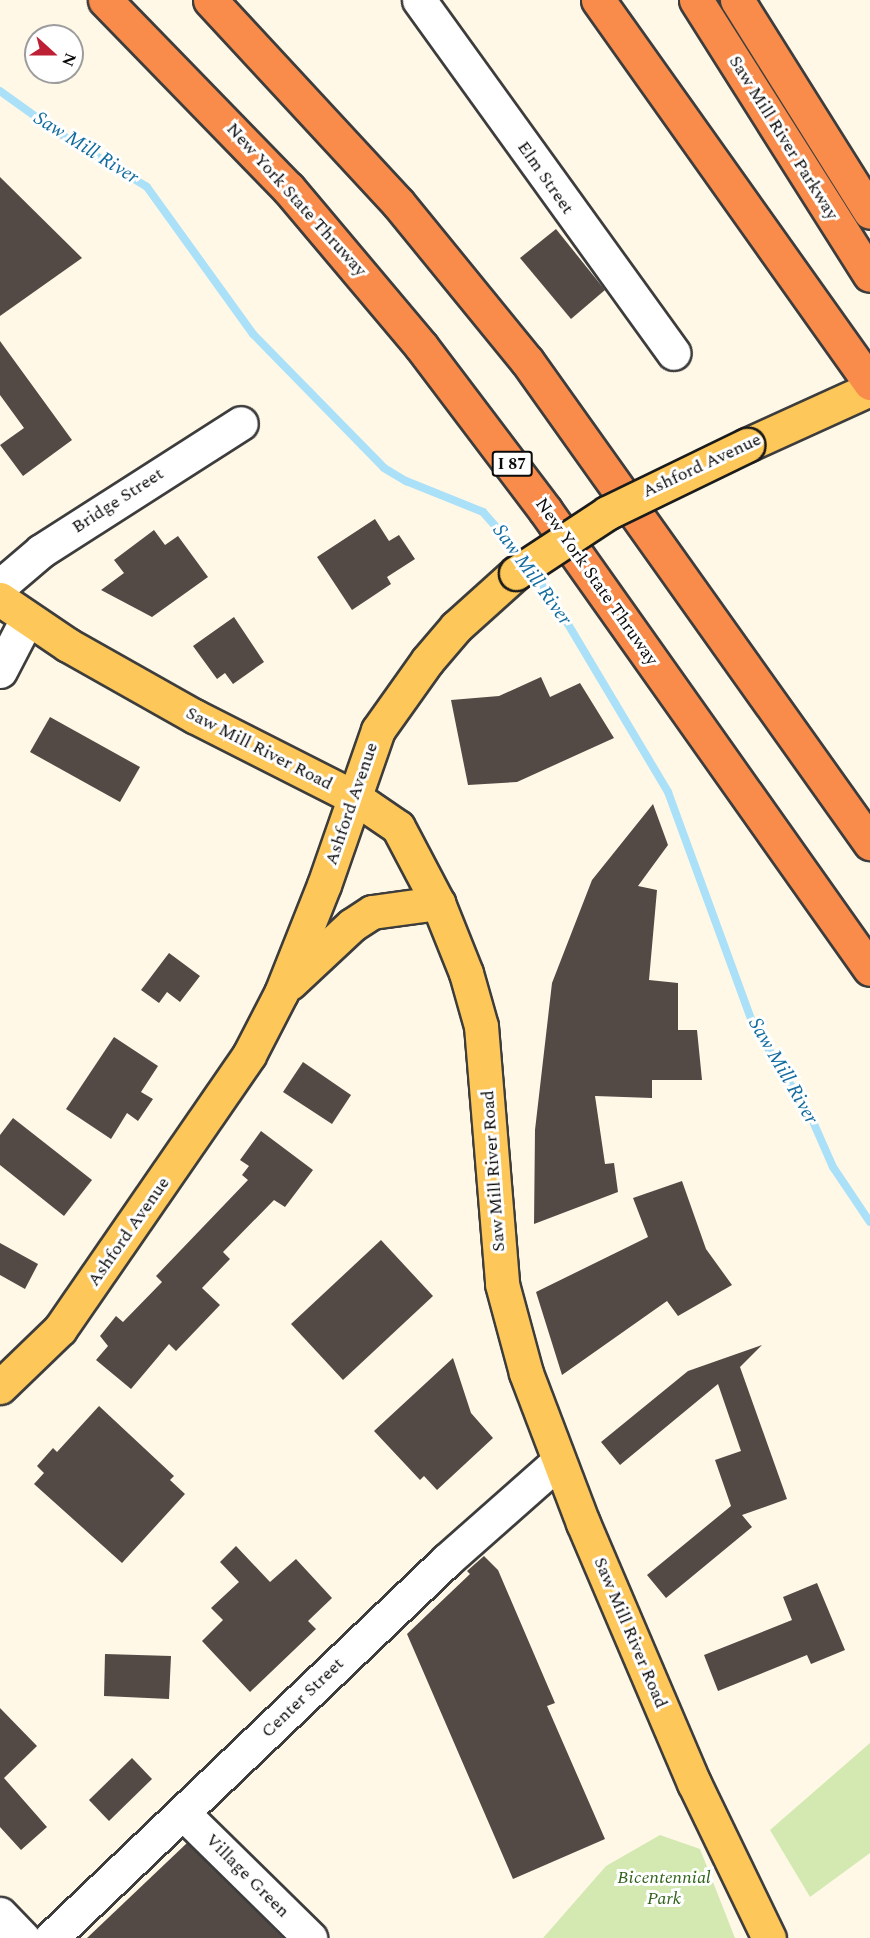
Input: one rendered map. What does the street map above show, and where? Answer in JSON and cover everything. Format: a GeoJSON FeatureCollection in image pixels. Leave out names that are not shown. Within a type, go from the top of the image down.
{"type":"FeatureCollection","features":[{"type":"Feature","properties":{"kind":"highway","name":"New York State Thruway"},"geometry":{"type":"LineString","coordinates":[[105,0],[288,188],[428,355],[545,510],[870,969]]}},
{"type":"Feature","properties":{"kind":"highway"},"geometry":{"type":"LineString","coordinates":[[210,0],[391,194],[527,361],[870,843]]}},
{"type":"Feature","properties":{"kind":"highway"},"geometry":{"type":"LineString","coordinates":[[598,0],[622,29],[862,372]]}},
{"type":"Feature","properties":{"kind":"highway"},"geometry":{"type":"LineString","coordinates":[[606,0],[622,29]]}},
{"type":"Feature","properties":{"kind":"highway","name":"Saw Mill River Parkway"},"geometry":{"type":"LineString","coordinates":[[696,0],[870,275]]}},
{"type":"Feature","properties":{"kind":"highway","name":"Saw Mill River Parkway"},"geometry":{"type":"LineString","coordinates":[[737,0],[870,212]]}},
{"type":"Feature","properties":{"kind":"main road","name":"Ashford Avenue"},"geometry":{"type":"LineString","coordinates":[[0,1387],[45,1348],[80,1303],[249,1055],[281,993],[324,885],[378,730],[402,694],[456,627],[516,573],[627,501],[870,389]]}},
{"type":"Feature","properties":{"kind":"main road","name":"Saw Mill River Road"},"geometry":{"type":"LineString","coordinates":[[0,599],[27,619],[194,716],[354,797],[398,826],[438,903],[466,973],[481,1026],[502,1284],[526,1373],[559,1461],[694,1783],[769,1938]]}},
{"type":"Feature","properties":{"kind":"main road"},"geometry":{"type":"LineString","coordinates":[[281,993],[308,964],[372,912],[438,903]]}},
{"type":"Feature","properties":{"kind":"street","name":"Elm Street"},"geometry":{"type":"LineString","coordinates":[[419,0],[674,353]]}},
{"type":"Feature","properties":{"kind":"street","name":"Bridge Street"},"geometry":{"type":"LineString","coordinates":[[0,586],[41,551],[241,423]]}},
{"type":"Feature","properties":{"kind":"street"},"geometry":{"type":"LineString","coordinates":[[0,671],[27,619]]}},
{"type":"Feature","properties":{"kind":"street","name":"Center Street"},"geometry":{"type":"LineString","coordinates":[[51,1938],[184,1814],[430,1576],[559,1461]]}},
{"type":"Feature","properties":{"kind":"street","name":"Village Green"},"geometry":{"type":"LineString","coordinates":[[184,1814],[310,1938]]}},
{"type":"Feature","properties":{"kind":"street"},"geometry":{"type":"LineString","coordinates":[[0,1914],[23,1938]]}},
{"type":"Feature","properties":{"kind":"green space"},"geometry":{"type":"Polygon","coordinates":[[[870,1743],[870,1853],[810,1897],[770,1830],[870,1743]]]}},
{"type":"Feature","properties":{"kind":"green space","name":"Bicentennial Park"},"geometry":{"type":"Polygon","coordinates":[[[660,1835],[700,1849],[735,1938],[543,1938],[606,1866],[660,1835]]]}},
{"type":"Feature","properties":{"kind":"building"},"geometry":{"type":"Polygon","coordinates":[[[0,177],[82,258],[0,316],[0,177]]]}},
{"type":"Feature","properties":{"kind":"building"},"geometry":{"type":"Polygon","coordinates":[[[556,229],[605,290],[571,319],[520,258],[556,229]]]}},
{"type":"Feature","properties":{"kind":"building"},"geometry":{"type":"Polygon","coordinates":[[[0,341],[72,440],[23,476],[0,445],[24,428],[0,395],[0,341]]]}},
{"type":"Feature","properties":{"kind":"building"},"geometry":{"type":"Polygon","coordinates":[[[375,519],[389,541],[399,535],[415,559],[387,577],[391,584],[352,610],[317,557],[375,519]]]}},
{"type":"Feature","properties":{"kind":"building"},"geometry":{"type":"Polygon","coordinates":[[[154,530],[165,545],[178,536],[208,577],[152,617],[101,590],[124,573],[114,560],[154,530]]]}},
{"type":"Feature","properties":{"kind":"building"},"geometry":{"type":"Polygon","coordinates":[[[234,617],[264,662],[233,684],[225,673],[217,679],[193,646],[234,617]]]}},
{"type":"Feature","properties":{"kind":"building"},"geometry":{"type":"Polygon","coordinates":[[[541,677],[550,697],[580,683],[614,738],[517,782],[468,785],[451,700],[499,696],[541,677]]]}},
{"type":"Feature","properties":{"kind":"building"},"geometry":{"type":"Polygon","coordinates":[[[50,717],[140,767],[120,802],[30,752],[50,717]]]}},
{"type":"Feature","properties":{"kind":"building"},"geometry":{"type":"Polygon","coordinates":[[[653,804],[668,845],[638,886],[657,890],[649,980],[678,983],[678,1030],[697,1030],[702,1080],[652,1080],[652,1098],[595,1096],[605,1164],[614,1163],[618,1192],[534,1224],[535,1130],[552,983],[592,880],[653,804]]]}},
{"type":"Feature","properties":{"kind":"building"},"geometry":{"type":"Polygon","coordinates":[[[169,953],[200,976],[180,1002],[167,992],[159,1003],[141,990],[169,953]]]}},
{"type":"Feature","properties":{"kind":"building"},"geometry":{"type":"Polygon","coordinates":[[[114,1037],[158,1066],[141,1092],[153,1099],[138,1121],[127,1113],[111,1139],[66,1109],[114,1037]]]}},
{"type":"Feature","properties":{"kind":"building"},"geometry":{"type":"Polygon","coordinates":[[[303,1062],[351,1095],[332,1124],[283,1092],[303,1062]]]}},
{"type":"Feature","properties":{"kind":"building"},"geometry":{"type":"Polygon","coordinates":[[[13,1118],[92,1180],[64,1216],[0,1165],[0,1135],[13,1118]]]}},
{"type":"Feature","properties":{"kind":"building"},"geometry":{"type":"Polygon","coordinates":[[[261,1131],[313,1170],[285,1207],[274,1200],[223,1252],[230,1259],[202,1288],[220,1305],[176,1351],[169,1344],[131,1389],[96,1360],[108,1346],[100,1336],[116,1316],[123,1322],[162,1282],[156,1276],[248,1180],[242,1175],[249,1166],[240,1160],[261,1131]]]}},
{"type":"Feature","properties":{"kind":"building"},"geometry":{"type":"Polygon","coordinates":[[[682,1181],[706,1249],[732,1285],[678,1316],[667,1301],[562,1375],[536,1292],[648,1237],[633,1198],[682,1181]]]}},
{"type":"Feature","properties":{"kind":"building"},"geometry":{"type":"Polygon","coordinates":[[[381,1240],[433,1296],[343,1380],[291,1324],[381,1240]]]}},
{"type":"Feature","properties":{"kind":"building"},"geometry":{"type":"Polygon","coordinates":[[[0,1243],[38,1264],[25,1289],[0,1275],[0,1243]]]}},
{"type":"Feature","properties":{"kind":"building"},"geometry":{"type":"Polygon","coordinates":[[[762,1345],[740,1367],[787,1499],[742,1515],[752,1527],[666,1598],[647,1575],[731,1506],[715,1460],[741,1451],[718,1384],[620,1465],[601,1442],[688,1371],[762,1345]]]}},
{"type":"Feature","properties":{"kind":"building"},"geometry":{"type":"Polygon","coordinates":[[[453,1358],[471,1413],[493,1438],[437,1490],[424,1476],[420,1480],[374,1431],[453,1358]]]}},
{"type":"Feature","properties":{"kind":"building"},"geometry":{"type":"Polygon","coordinates":[[[99,1406],[174,1476],[170,1480],[185,1494],[122,1563],[34,1484],[44,1473],[37,1466],[53,1448],[57,1452],[99,1406]]]}},
{"type":"Feature","properties":{"kind":"building"},"geometry":{"type":"Polygon","coordinates":[[[236,1546],[270,1582],[296,1559],[332,1598],[308,1621],[316,1629],[250,1692],[202,1641],[223,1620],[211,1608],[239,1582],[220,1562],[236,1546]]]}},
{"type":"Feature","properties":{"kind":"building"},"geometry":{"type":"Polygon","coordinates":[[[484,1556],[498,1570],[555,1703],[547,1706],[605,1839],[513,1879],[407,1634],[470,1574],[467,1571],[484,1556]]]}},
{"type":"Feature","properties":{"kind":"building"},"geometry":{"type":"Polygon","coordinates":[[[817,1583],[845,1650],[811,1664],[807,1655],[718,1691],[704,1655],[792,1620],[783,1597],[817,1583]]]}},
{"type":"Feature","properties":{"kind":"building"},"geometry":{"type":"Polygon","coordinates":[[[105,1654],[171,1656],[169,1699],[104,1696],[105,1654]]]}},
{"type":"Feature","properties":{"kind":"building"},"geometry":{"type":"Polygon","coordinates":[[[0,1708],[37,1746],[4,1778],[47,1827],[21,1850],[0,1827],[0,1708]]]}},
{"type":"Feature","properties":{"kind":"building"},"geometry":{"type":"Polygon","coordinates":[[[132,1758],[152,1779],[109,1821],[89,1800],[132,1758]]]}},
{"type":"Feature","properties":{"kind":"building"},"geometry":{"type":"Polygon","coordinates":[[[187,1843],[283,1938],[87,1938],[187,1843]]]}},
{"type":"Feature","properties":{"kind":"waterway","name":"Saw Mill River"},"geometry":{"type":"LineString","coordinates":[[0,91],[57,132],[147,187],[253,334],[384,468],[406,481],[483,512],[525,560]]}},
{"type":"Feature","properties":{"kind":"waterway","name":"Saw Mill River"},"geometry":{"type":"LineString","coordinates":[[532,571],[556,604],[668,792],[753,1024],[811,1117],[833,1167],[870,1222]]}}]}
